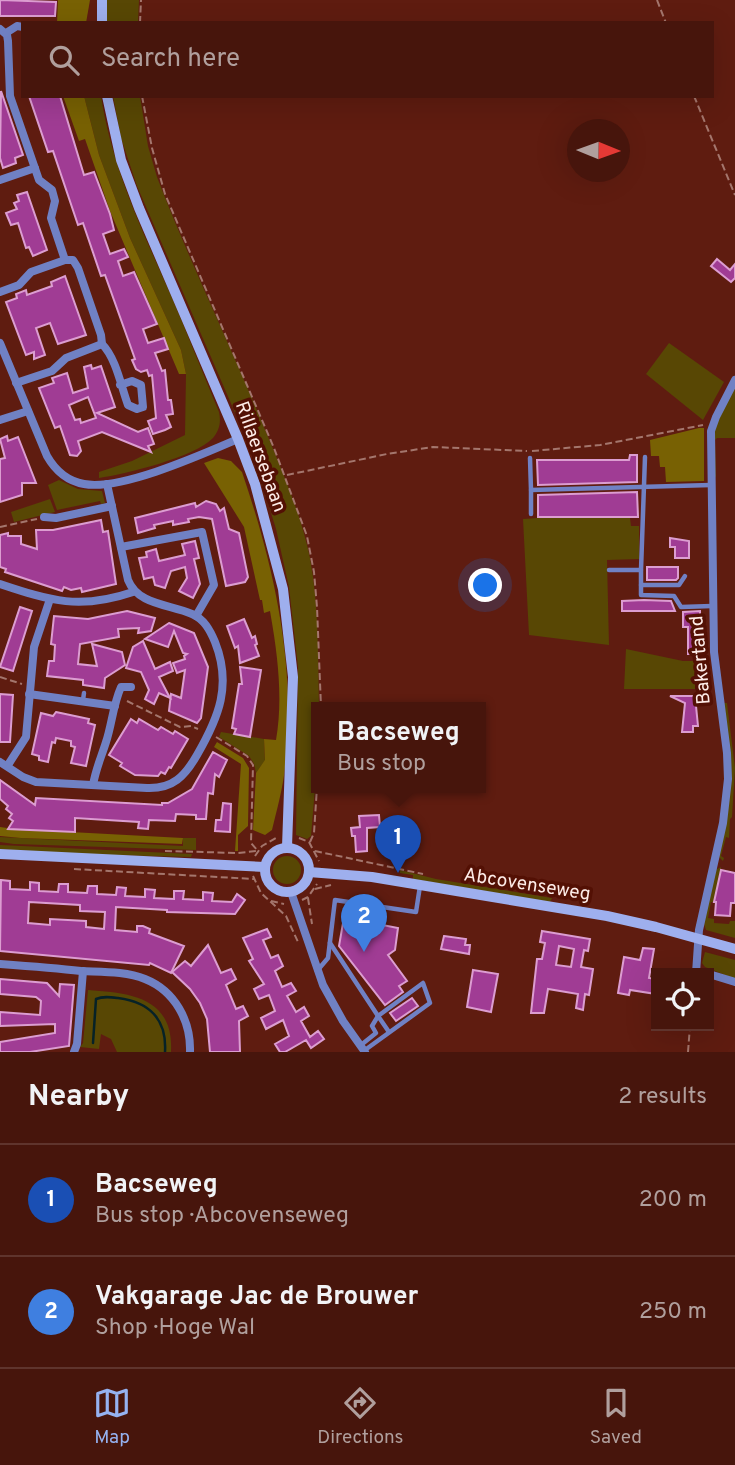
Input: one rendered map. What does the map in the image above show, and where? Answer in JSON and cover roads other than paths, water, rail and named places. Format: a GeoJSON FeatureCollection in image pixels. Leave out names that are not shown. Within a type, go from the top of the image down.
{"type":"FeatureCollection","features":[{"type":"Feature","properties":{"kind":"street"},"geometry":{"type":"LineString","coordinates":[[102,0],[102,21]]}},
{"type":"Feature","properties":{"kind":"street"},"geometry":{"type":"LineString","coordinates":[[21,27],[3,31],[8,41],[10,96],[39,180],[52,190],[55,201],[51,218],[65,260]]}},
{"type":"Feature","properties":{"kind":"street","name":"Rillaersebaan"},"geometry":{"type":"LineString","coordinates":[[107,98],[121,160],[139,208],[238,439],[264,514],[283,589],[290,634],[293,701],[287,847]]}},
{"type":"Feature","properties":{"kind":"street"},"geometry":{"type":"LineString","coordinates":[[0,180],[35,168]]}},
{"type":"Feature","properties":{"kind":"street"},"geometry":{"type":"LineString","coordinates":[[0,292],[22,283],[31,272],[65,260],[73,260],[78,268],[102,344],[108,350],[120,384]]}},
{"type":"Feature","properties":{"kind":"street"},"geometry":{"type":"LineString","coordinates":[[0,343],[47,456],[62,474],[82,484],[107,484],[173,466],[238,439]]}},
{"type":"Feature","properties":{"kind":"street"},"geometry":{"type":"LineString","coordinates":[[16,383],[52,371],[66,358],[102,344]]}},
{"type":"Feature","properties":{"kind":"street","name":"Bakertand"},"geometry":{"type":"LineString","coordinates":[[696,968],[698,939],[726,805],[728,779],[714,652],[711,485],[713,425],[735,380]]}},
{"type":"Feature","properties":{"kind":"street"},"geometry":{"type":"LineString","coordinates":[[0,420],[28,411]]}},
{"type":"Feature","properties":{"kind":"street"},"geometry":{"type":"LineString","coordinates":[[107,484],[133,592]]}},
{"type":"Feature","properties":{"kind":"street"},"geometry":{"type":"LineString","coordinates":[[44,517],[56,518],[112,506]]}},
{"type":"Feature","properties":{"kind":"street"},"geometry":{"type":"LineString","coordinates":[[121,547],[202,532],[215,585],[196,616]]}},
{"type":"Feature","properties":{"kind":"street"},"geometry":{"type":"LineString","coordinates":[[0,584],[50,599],[89,603],[133,592],[196,616],[211,632],[223,667],[219,709],[209,734],[189,769],[171,785],[153,788],[36,782],[4,764],[26,737],[34,647],[50,599]]}},
{"type":"Feature","properties":{"kind":"street"},"geometry":{"type":"LineString","coordinates":[[93,785],[97,762],[105,745],[121,687],[131,687]]}},
{"type":"Feature","properties":{"kind":"street"},"geometry":{"type":"LineString","coordinates":[[29,691],[116,701]]}},
{"type":"Feature","properties":{"kind":"street"},"geometry":{"type":"LineString","coordinates":[[287,847],[301,852],[309,864],[309,872],[303,885],[291,892],[275,888],[269,883],[265,867],[272,853],[287,847]]}},
{"type":"Feature","properties":{"kind":"street"},"geometry":{"type":"LineString","coordinates":[[0,854],[265,867]]}},
{"type":"Feature","properties":{"kind":"street","name":"Abcovenseweg"},"geometry":{"type":"LineString","coordinates":[[309,872],[351,874],[633,921],[735,949]]}},
{"type":"Feature","properties":{"kind":"street"},"geometry":{"type":"LineString","coordinates":[[291,892],[317,971],[334,1006],[364,1049]]}},
{"type":"Feature","properties":{"kind":"street"},"geometry":{"type":"LineString","coordinates":[[0,964],[127,975],[145,979],[162,988],[177,1004],[188,1027],[190,1052]]}},
{"type":"Feature","properties":{"kind":"street"},"geometry":{"type":"LineString","coordinates":[[74,1052],[83,971]]}},
{"type":"Feature","properties":{"kind":"street"},"geometry":{"type":"LineString","coordinates":[[714,976],[735,982]]}},
{"type":"Feature","properties":{"kind":"lane"},"geometry":{"type":"LineString","coordinates":[[645,457],[641,595],[674,596],[681,607],[712,606]]}},
{"type":"Feature","properties":{"kind":"lane"},"geometry":{"type":"LineString","coordinates":[[530,458],[531,514]]}},
{"type":"Feature","properties":{"kind":"lane"},"geometry":{"type":"LineString","coordinates":[[531,490],[711,485]]}},
{"type":"Feature","properties":{"kind":"lane"},"geometry":{"type":"LineString","coordinates":[[609,570],[641,570]]}},
{"type":"Feature","properties":{"kind":"lane"},"geometry":{"type":"LineString","coordinates":[[641,585],[679,585],[685,576]]}},
{"type":"Feature","properties":{"kind":"lane"},"geometry":{"type":"LineString","coordinates":[[317,971],[328,958],[334,900],[416,912],[420,885]]}},
{"type":"Feature","properties":{"kind":"lane"},"geometry":{"type":"LineString","coordinates":[[330,943],[389,1032]]}},
{"type":"Feature","properties":{"kind":"lane"},"geometry":{"type":"LineString","coordinates":[[423,983],[430,1003],[364,1049],[376,1033],[372,1026],[378,1016],[423,983]]}},
{"type":"Feature","properties":{"kind":"waterway"},"geometry":{"type":"LineString","coordinates":[[93,1043],[96,999],[118,998],[139,1003],[154,1014],[163,1030],[165,1052]]}},
{"type":"Feature","properties":{"kind":"place","name":"Bacseweg"},"geometry":{"type":"Point","coordinates":[398,873]}},
{"type":"Feature","properties":{"kind":"place","name":"Vakgarage Jac de Brouwer"},"geometry":{"type":"Point","coordinates":[364,952]}}]}
